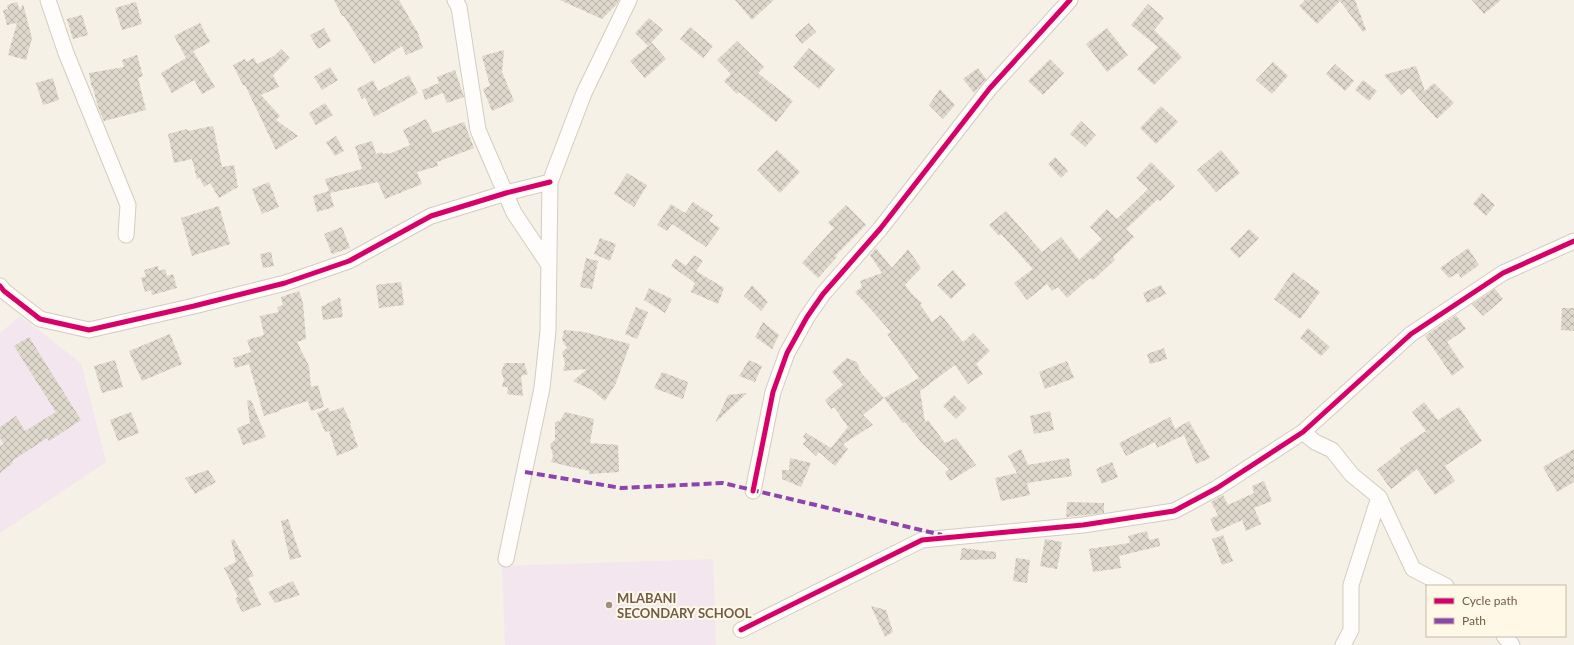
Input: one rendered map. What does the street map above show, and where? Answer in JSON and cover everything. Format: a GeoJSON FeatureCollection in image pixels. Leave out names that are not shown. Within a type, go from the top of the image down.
{"type":"FeatureCollection","features":[{"type":"Feature","properties":{"kind":"street"},"geometry":{"type":"LineString","coordinates":[[48,0],[66,53],[128,205],[126,236]]}},
{"type":"Feature","properties":{"kind":"street"},"geometry":{"type":"LineString","coordinates":[[455,0],[459,7],[478,130],[514,213],[549,265]]}},
{"type":"Feature","properties":{"kind":"street"},"geometry":{"type":"LineString","coordinates":[[506,560],[542,388],[548,331],[550,182],[584,93],[629,0]]}},
{"type":"Feature","properties":{"kind":"street"},"geometry":{"type":"LineString","coordinates":[[753,491],[773,392],[787,353],[807,317],[822,294],[880,229],[990,88],[1070,0]]}},
{"type":"Feature","properties":{"kind":"street"},"geometry":{"type":"LineString","coordinates":[[0,286],[4,291],[40,319],[89,330],[194,306],[292,280],[349,261],[431,216],[506,193],[550,182]]}},
{"type":"Feature","properties":{"kind":"street"},"geometry":{"type":"LineString","coordinates":[[741,630],[922,540],[1083,525],[1174,511],[1217,488],[1303,432],[1411,334],[1502,274],[1574,241]]}},
{"type":"Feature","properties":{"kind":"street"},"geometry":{"type":"LineString","coordinates":[[1303,432],[1315,442],[1332,450],[1352,475],[1379,497],[1413,569],[1444,585]]}},
{"type":"Feature","properties":{"kind":"street"},"geometry":{"type":"LineString","coordinates":[[1343,645],[1351,630],[1351,585],[1379,497]]}},
{"type":"Feature","properties":{"kind":"street"},"geometry":{"type":"LineString","coordinates":[[1505,637],[1512,645]]}},
{"type":"Feature","properties":{"kind":"shaded area"},"geometry":{"type":"Polygon","coordinates":[[[20,316],[81,363],[106,462],[0,533],[0,333],[20,316]]]}},
{"type":"Feature","properties":{"kind":"shaded area","name":"MLABANI SECONDARY SCHOOL"},"geometry":{"type":"Polygon","coordinates":[[[713,559],[716,645],[505,645],[502,566],[713,559]]]}},
{"type":"Feature","properties":{"kind":"building"},"geometry":{"type":"Polygon","coordinates":[[[334,0],[399,0],[418,33],[423,48],[406,55],[402,46],[374,64],[344,16],[342,16],[334,0]]]}},
{"type":"Feature","properties":{"kind":"building"},"geometry":{"type":"Polygon","coordinates":[[[560,0],[619,0],[602,19],[560,0]]]}},
{"type":"Feature","properties":{"kind":"building"},"geometry":{"type":"Polygon","coordinates":[[[735,0],[774,0],[752,20],[735,0]]]}},
{"type":"Feature","properties":{"kind":"building"},"geometry":{"type":"Polygon","coordinates":[[[1305,0],[1355,0],[1366,30],[1363,32],[1340,1],[1317,24],[1299,6],[1305,0]]]}},
{"type":"Feature","properties":{"kind":"building"},"geometry":{"type":"Polygon","coordinates":[[[1472,0],[1501,0],[1484,14],[1472,0]]]}},
{"type":"Feature","properties":{"kind":"building"},"geometry":{"type":"Polygon","coordinates":[[[17,2],[20,10],[23,4],[32,38],[26,60],[8,55],[17,23],[7,25],[3,10],[8,9],[7,5],[17,2]]]}},
{"type":"Feature","properties":{"kind":"building"},"geometry":{"type":"Polygon","coordinates":[[[136,2],[142,24],[122,30],[115,8],[136,2]]]}},
{"type":"Feature","properties":{"kind":"building"},"geometry":{"type":"Polygon","coordinates":[[[1148,4],[1164,18],[1154,30],[1182,57],[1154,85],[1137,69],[1158,47],[1131,25],[1148,4]]]}},
{"type":"Feature","properties":{"kind":"building"},"geometry":{"type":"Polygon","coordinates":[[[82,15],[88,35],[73,39],[67,19],[82,15]]]}},
{"type":"Feature","properties":{"kind":"building"},"geometry":{"type":"Polygon","coordinates":[[[649,18],[663,30],[648,46],[635,33],[649,18]]]}},
{"type":"Feature","properties":{"kind":"building"},"geometry":{"type":"Polygon","coordinates":[[[200,23],[210,42],[193,51],[215,87],[202,94],[194,80],[172,93],[161,73],[186,58],[174,36],[200,23]]]}},
{"type":"Feature","properties":{"kind":"building"},"geometry":{"type":"Polygon","coordinates":[[[809,23],[816,32],[802,44],[795,35],[809,23]]]}},
{"type":"Feature","properties":{"kind":"building"},"geometry":{"type":"Polygon","coordinates":[[[690,27],[713,46],[703,58],[680,39],[690,27]]]}},
{"type":"Feature","properties":{"kind":"building"},"geometry":{"type":"Polygon","coordinates":[[[324,28],[331,41],[318,49],[310,35],[324,28]]]}},
{"type":"Feature","properties":{"kind":"building"},"geometry":{"type":"Polygon","coordinates":[[[1107,28],[1128,55],[1107,72],[1086,44],[1107,28]]]}},
{"type":"Feature","properties":{"kind":"building"},"geometry":{"type":"Polygon","coordinates":[[[737,41],[764,67],[758,73],[793,101],[776,122],[739,92],[737,94],[724,81],[731,74],[717,60],[737,41]]]}},
{"type":"Feature","properties":{"kind":"building"},"geometry":{"type":"Polygon","coordinates":[[[652,43],[666,59],[645,78],[630,61],[652,43]]]}},
{"type":"Feature","properties":{"kind":"building"},"geometry":{"type":"Polygon","coordinates":[[[809,48],[835,69],[819,89],[793,67],[809,48]]]}},
{"type":"Feature","properties":{"kind":"building"},"geometry":{"type":"Polygon","coordinates":[[[281,49],[290,58],[273,75],[279,87],[261,95],[280,116],[276,120],[298,136],[276,150],[245,85],[243,85],[233,65],[245,59],[246,62],[254,58],[257,64],[274,56],[281,49]]]}},
{"type":"Feature","properties":{"kind":"building"},"geometry":{"type":"Polygon","coordinates":[[[504,50],[502,72],[514,101],[492,111],[483,89],[490,86],[482,56],[504,50]]]}},
{"type":"Feature","properties":{"kind":"building"},"geometry":{"type":"Polygon","coordinates":[[[137,55],[143,76],[138,78],[146,110],[104,121],[92,88],[89,73],[124,67],[122,60],[137,55]]]}},
{"type":"Feature","properties":{"kind":"building"},"geometry":{"type":"Polygon","coordinates":[[[1050,59],[1064,73],[1043,95],[1028,81],[1050,59]]]}},
{"type":"Feature","properties":{"kind":"building"},"geometry":{"type":"Polygon","coordinates":[[[1273,62],[1288,76],[1272,94],[1256,80],[1273,62]]]}},
{"type":"Feature","properties":{"kind":"building"},"geometry":{"type":"Polygon","coordinates":[[[1335,64],[1354,81],[1345,91],[1326,74],[1335,64]]]}},
{"type":"Feature","properties":{"kind":"building"},"geometry":{"type":"Polygon","coordinates":[[[1416,66],[1425,91],[1434,83],[1454,103],[1437,119],[1409,88],[1401,95],[1384,75],[1416,66]]]}},
{"type":"Feature","properties":{"kind":"building"},"geometry":{"type":"Polygon","coordinates":[[[330,67],[338,80],[322,90],[314,77],[330,67]]]}},
{"type":"Feature","properties":{"kind":"building"},"geometry":{"type":"Polygon","coordinates":[[[978,68],[986,79],[974,93],[963,79],[978,68]]]}},
{"type":"Feature","properties":{"kind":"building"},"geometry":{"type":"Polygon","coordinates":[[[455,70],[464,97],[447,103],[443,93],[425,100],[422,90],[439,83],[437,77],[455,70]]]}},
{"type":"Feature","properties":{"kind":"building"},"geometry":{"type":"Polygon","coordinates":[[[409,75],[418,93],[374,117],[365,97],[362,99],[357,89],[373,80],[378,91],[409,75]]]}},
{"type":"Feature","properties":{"kind":"building"},"geometry":{"type":"Polygon","coordinates":[[[53,78],[59,100],[43,105],[36,83],[53,78]]]}},
{"type":"Feature","properties":{"kind":"building"},"geometry":{"type":"Polygon","coordinates":[[[1363,80],[1377,91],[1369,101],[1355,90],[1363,80]]]}},
{"type":"Feature","properties":{"kind":"building"},"geometry":{"type":"Polygon","coordinates":[[[940,89],[955,105],[943,119],[929,105],[940,89]]]}},
{"type":"Feature","properties":{"kind":"building"},"geometry":{"type":"Polygon","coordinates":[[[325,103],[333,115],[316,125],[309,113],[325,103]]]}},
{"type":"Feature","properties":{"kind":"building"},"geometry":{"type":"Polygon","coordinates":[[[1161,106],[1178,122],[1156,144],[1140,128],[1161,106]]]}},
{"type":"Feature","properties":{"kind":"building"},"geometry":{"type":"Polygon","coordinates":[[[426,119],[433,133],[464,122],[474,148],[437,162],[438,166],[417,172],[422,184],[385,199],[378,182],[330,193],[334,207],[317,212],[313,196],[329,191],[325,179],[362,169],[355,146],[372,141],[376,154],[382,152],[383,154],[389,154],[410,145],[403,130],[426,119]]]}},
{"type":"Feature","properties":{"kind":"building"},"geometry":{"type":"Polygon","coordinates":[[[1081,121],[1096,135],[1085,147],[1070,134],[1081,121]]]}},
{"type":"Feature","properties":{"kind":"building"},"geometry":{"type":"Polygon","coordinates":[[[213,126],[222,167],[234,165],[238,187],[219,198],[210,183],[204,187],[199,177],[197,179],[192,159],[174,163],[168,134],[187,129],[188,131],[213,126]]]}},
{"type":"Feature","properties":{"kind":"building"},"geometry":{"type":"Polygon","coordinates":[[[336,136],[344,151],[335,156],[326,142],[336,136]]]}},
{"type":"Feature","properties":{"kind":"building"},"geometry":{"type":"Polygon","coordinates":[[[777,150],[800,172],[780,193],[757,170],[777,150]]]}},
{"type":"Feature","properties":{"kind":"building"},"geometry":{"type":"Polygon","coordinates":[[[1221,150],[1240,173],[1216,192],[1197,170],[1221,150]]]}},
{"type":"Feature","properties":{"kind":"building"},"geometry":{"type":"Polygon","coordinates":[[[1055,157],[1068,171],[1061,178],[1048,164],[1055,157]]]}},
{"type":"Feature","properties":{"kind":"building"},"geometry":{"type":"Polygon","coordinates":[[[1151,162],[1175,186],[1160,201],[1158,199],[1126,229],[1134,237],[1113,257],[1115,260],[1093,280],[1090,278],[1067,298],[1058,287],[1052,291],[1047,284],[1027,300],[1014,283],[1033,269],[1001,234],[999,236],[989,225],[1006,211],[1042,252],[1061,237],[1079,260],[1102,239],[1090,227],[1107,209],[1117,219],[1148,189],[1136,178],[1151,162]]]}},
{"type":"Feature","properties":{"kind":"building"},"geometry":{"type":"Polygon","coordinates":[[[627,173],[647,185],[634,207],[614,194],[627,173]]]}},
{"type":"Feature","properties":{"kind":"building"},"geometry":{"type":"Polygon","coordinates":[[[269,182],[279,207],[262,214],[252,189],[269,182]]]}},
{"type":"Feature","properties":{"kind":"building"},"geometry":{"type":"Polygon","coordinates":[[[1482,193],[1495,205],[1486,216],[1473,204],[1482,193]]]}},
{"type":"Feature","properties":{"kind":"building"},"geometry":{"type":"Polygon","coordinates":[[[693,202],[713,215],[709,221],[720,228],[706,247],[672,224],[667,231],[657,225],[671,204],[685,213],[693,202]]]}},
{"type":"Feature","properties":{"kind":"building"},"geometry":{"type":"Polygon","coordinates":[[[846,205],[866,225],[835,256],[837,257],[818,278],[802,263],[834,228],[828,223],[846,205]]]}},
{"type":"Feature","properties":{"kind":"building"},"geometry":{"type":"Polygon","coordinates":[[[219,206],[230,244],[192,256],[181,218],[219,206]]]}},
{"type":"Feature","properties":{"kind":"building"},"geometry":{"type":"Polygon","coordinates":[[[342,227],[350,248],[332,254],[324,234],[342,227]]]}},
{"type":"Feature","properties":{"kind":"building"},"geometry":{"type":"Polygon","coordinates":[[[1249,229],[1259,238],[1239,258],[1230,249],[1249,229]]]}},
{"type":"Feature","properties":{"kind":"building"},"geometry":{"type":"Polygon","coordinates":[[[600,238],[616,244],[610,261],[594,254],[600,238]]]}},
{"type":"Feature","properties":{"kind":"building"},"geometry":{"type":"Polygon","coordinates":[[[876,248],[892,268],[908,249],[921,268],[905,285],[922,303],[920,304],[932,322],[941,315],[963,342],[973,333],[990,351],[976,364],[983,374],[968,384],[955,365],[920,391],[925,422],[928,420],[945,443],[956,438],[976,465],[950,481],[945,472],[949,469],[921,442],[905,422],[903,423],[884,398],[919,378],[887,334],[891,332],[855,292],[862,287],[860,281],[882,273],[870,255],[876,248]]]}},
{"type":"Feature","properties":{"kind":"building"},"geometry":{"type":"Polygon","coordinates":[[[1468,248],[1479,265],[1461,278],[1458,273],[1449,278],[1440,268],[1468,248]]]}},
{"type":"Feature","properties":{"kind":"building"},"geometry":{"type":"Polygon","coordinates":[[[271,252],[274,266],[263,268],[260,254],[271,252]]]}},
{"type":"Feature","properties":{"kind":"building"},"geometry":{"type":"Polygon","coordinates":[[[694,255],[703,261],[696,271],[724,288],[718,304],[691,292],[695,283],[671,266],[676,259],[686,266],[694,255]]]}},
{"type":"Feature","properties":{"kind":"building"},"geometry":{"type":"Polygon","coordinates":[[[586,258],[598,261],[592,289],[580,287],[586,258]]]}},
{"type":"Feature","properties":{"kind":"building"},"geometry":{"type":"Polygon","coordinates":[[[158,266],[159,271],[165,269],[167,276],[173,274],[177,288],[152,295],[151,290],[145,292],[141,278],[146,276],[144,270],[158,266]]]}},
{"type":"Feature","properties":{"kind":"building"},"geometry":{"type":"Polygon","coordinates":[[[953,270],[966,285],[951,299],[937,285],[953,270]]]}},
{"type":"Feature","properties":{"kind":"building"},"geometry":{"type":"Polygon","coordinates":[[[1293,272],[1320,292],[1300,319],[1274,299],[1293,272]]]}},
{"type":"Feature","properties":{"kind":"building"},"geometry":{"type":"Polygon","coordinates":[[[401,282],[404,305],[379,308],[376,285],[401,282]]]}},
{"type":"Feature","properties":{"kind":"building"},"geometry":{"type":"Polygon","coordinates":[[[752,285],[768,302],[761,311],[744,296],[752,285]]]}},
{"type":"Feature","properties":{"kind":"building"},"geometry":{"type":"Polygon","coordinates":[[[1161,285],[1166,294],[1147,303],[1143,293],[1161,285]]]}},
{"type":"Feature","properties":{"kind":"building"},"geometry":{"type":"Polygon","coordinates":[[[649,288],[672,299],[665,313],[644,300],[649,288]]]}},
{"type":"Feature","properties":{"kind":"building"},"geometry":{"type":"Polygon","coordinates":[[[1495,289],[1503,299],[1483,316],[1472,304],[1495,289]]]}},
{"type":"Feature","properties":{"kind":"building"},"geometry":{"type":"Polygon","coordinates":[[[299,291],[303,303],[306,339],[297,342],[309,366],[311,387],[318,385],[324,407],[311,411],[308,401],[264,416],[249,364],[235,368],[233,358],[251,352],[247,340],[264,335],[260,316],[279,312],[277,307],[283,305],[281,297],[299,291]]]}},
{"type":"Feature","properties":{"kind":"building"},"geometry":{"type":"Polygon","coordinates":[[[340,297],[343,317],[323,320],[321,307],[340,297]]]}},
{"type":"Feature","properties":{"kind":"building"},"geometry":{"type":"Polygon","coordinates":[[[636,307],[648,312],[637,339],[625,334],[636,307]]]}},
{"type":"Feature","properties":{"kind":"building"},"geometry":{"type":"Polygon","coordinates":[[[1562,308],[1574,308],[1574,331],[1561,330],[1562,308]]]}},
{"type":"Feature","properties":{"kind":"building"},"geometry":{"type":"Polygon","coordinates":[[[1456,315],[1466,329],[1447,342],[1464,367],[1452,376],[1425,336],[1456,315]]]}},
{"type":"Feature","properties":{"kind":"building"},"geometry":{"type":"Polygon","coordinates":[[[763,322],[779,335],[772,349],[755,337],[763,322]]]}},
{"type":"Feature","properties":{"kind":"building"},"geometry":{"type":"Polygon","coordinates":[[[1308,328],[1330,347],[1321,356],[1300,338],[1308,328]]]}},
{"type":"Feature","properties":{"kind":"building"},"geometry":{"type":"Polygon","coordinates":[[[564,330],[584,332],[630,344],[616,383],[605,401],[592,390],[573,381],[587,369],[563,371],[565,363],[562,352],[567,348],[562,340],[564,330]]]}},
{"type":"Feature","properties":{"kind":"building"},"geometry":{"type":"Polygon","coordinates":[[[170,334],[182,364],[142,381],[129,351],[170,334]]]}},
{"type":"Feature","properties":{"kind":"building"},"geometry":{"type":"Polygon","coordinates":[[[29,337],[81,420],[49,441],[47,438],[12,461],[13,463],[0,473],[0,445],[1,446],[4,444],[0,438],[0,427],[16,416],[25,431],[56,412],[14,346],[29,337]]]}},
{"type":"Feature","properties":{"kind":"building"},"geometry":{"type":"Polygon","coordinates":[[[1164,348],[1167,359],[1150,364],[1147,354],[1164,348]]]}},
{"type":"Feature","properties":{"kind":"building"},"geometry":{"type":"Polygon","coordinates":[[[847,358],[857,362],[861,373],[884,398],[863,415],[873,425],[843,444],[848,449],[835,466],[819,452],[816,456],[803,444],[806,440],[803,437],[806,433],[831,448],[848,427],[834,407],[831,409],[825,400],[843,385],[832,372],[847,358]]]}},
{"type":"Feature","properties":{"kind":"building"},"geometry":{"type":"Polygon","coordinates":[[[115,360],[123,387],[102,393],[94,366],[115,360]]]}},
{"type":"Feature","properties":{"kind":"building"},"geometry":{"type":"Polygon","coordinates":[[[749,360],[762,366],[755,382],[739,376],[749,360]]]}},
{"type":"Feature","properties":{"kind":"building"},"geometry":{"type":"Polygon","coordinates":[[[1067,361],[1074,378],[1045,389],[1039,372],[1067,361]]]}},
{"type":"Feature","properties":{"kind":"building"},"geometry":{"type":"Polygon","coordinates":[[[505,363],[524,363],[528,374],[521,376],[523,396],[507,394],[508,387],[502,387],[504,379],[501,372],[505,363]]]}},
{"type":"Feature","properties":{"kind":"building"},"geometry":{"type":"Polygon","coordinates":[[[662,372],[688,382],[683,399],[654,388],[662,372]]]}},
{"type":"Feature","properties":{"kind":"building"},"geometry":{"type":"Polygon","coordinates":[[[747,393],[716,422],[728,395],[747,393]]]}},
{"type":"Feature","properties":{"kind":"building"},"geometry":{"type":"Polygon","coordinates":[[[954,395],[967,408],[956,419],[943,406],[954,395]]]}},
{"type":"Feature","properties":{"kind":"building"},"geometry":{"type":"Polygon","coordinates":[[[251,400],[266,437],[243,445],[237,428],[250,423],[247,401],[251,400]]]}},
{"type":"Feature","properties":{"kind":"building"},"geometry":{"type":"Polygon","coordinates":[[[1424,402],[1438,420],[1459,407],[1482,441],[1445,466],[1455,481],[1435,495],[1417,469],[1391,489],[1377,470],[1401,451],[1400,448],[1426,431],[1412,412],[1424,402]]]}},
{"type":"Feature","properties":{"kind":"building"},"geometry":{"type":"Polygon","coordinates":[[[343,407],[351,423],[350,424],[358,447],[337,456],[329,431],[325,432],[317,413],[328,408],[330,412],[343,407]]]}},
{"type":"Feature","properties":{"kind":"building"},"geometry":{"type":"Polygon","coordinates":[[[1050,411],[1054,430],[1034,434],[1030,416],[1050,411]]]}},
{"type":"Feature","properties":{"kind":"building"},"geometry":{"type":"Polygon","coordinates":[[[131,412],[139,433],[118,441],[110,420],[131,412]]]}},
{"type":"Feature","properties":{"kind":"building"},"geometry":{"type":"Polygon","coordinates":[[[565,412],[594,419],[590,443],[618,445],[619,472],[589,474],[589,471],[551,462],[553,456],[550,444],[555,440],[555,422],[560,421],[565,412]]]}},
{"type":"Feature","properties":{"kind":"building"},"geometry":{"type":"Polygon","coordinates":[[[1170,417],[1175,429],[1189,421],[1210,458],[1196,464],[1184,435],[1157,448],[1155,442],[1126,456],[1119,443],[1170,417]]]}},
{"type":"Feature","properties":{"kind":"building"},"geometry":{"type":"Polygon","coordinates":[[[1021,449],[1028,465],[1069,458],[1072,476],[1027,483],[1030,495],[1001,501],[995,478],[1017,473],[1008,456],[1021,449]]]}},
{"type":"Feature","properties":{"kind":"building"},"geometry":{"type":"Polygon","coordinates":[[[1574,449],[1574,482],[1557,492],[1543,467],[1574,449]]]}},
{"type":"Feature","properties":{"kind":"building"},"geometry":{"type":"Polygon","coordinates":[[[790,458],[811,463],[801,487],[782,479],[782,470],[789,470],[790,458]]]}},
{"type":"Feature","properties":{"kind":"building"},"geometry":{"type":"Polygon","coordinates":[[[1112,462],[1118,477],[1102,484],[1096,469],[1112,462]]]}},
{"type":"Feature","properties":{"kind":"building"},"geometry":{"type":"Polygon","coordinates":[[[208,470],[216,482],[195,494],[185,478],[208,470]]]}},
{"type":"Feature","properties":{"kind":"building"},"geometry":{"type":"Polygon","coordinates":[[[1264,481],[1272,501],[1254,508],[1261,524],[1246,531],[1242,520],[1216,532],[1210,519],[1218,515],[1211,502],[1223,495],[1228,505],[1254,493],[1252,486],[1264,481]]]}},
{"type":"Feature","properties":{"kind":"building"},"geometry":{"type":"Polygon","coordinates":[[[1067,502],[1104,503],[1104,513],[1066,517],[1067,502]]]}},
{"type":"Feature","properties":{"kind":"building"},"geometry":{"type":"Polygon","coordinates":[[[288,519],[301,557],[290,560],[281,521],[288,519]]]}},
{"type":"Feature","properties":{"kind":"building"},"geometry":{"type":"Polygon","coordinates":[[[1147,531],[1149,540],[1159,538],[1160,546],[1119,556],[1121,568],[1093,572],[1089,549],[1130,543],[1128,536],[1147,531]]]}},
{"type":"Feature","properties":{"kind":"building"},"geometry":{"type":"Polygon","coordinates":[[[1223,535],[1233,561],[1222,565],[1212,539],[1223,535]]]}},
{"type":"Feature","properties":{"kind":"building"},"geometry":{"type":"Polygon","coordinates":[[[234,539],[254,576],[248,578],[261,605],[242,612],[235,598],[238,597],[224,568],[236,562],[231,540],[234,539]]]}},
{"type":"Feature","properties":{"kind":"building"},"geometry":{"type":"Polygon","coordinates":[[[1045,539],[1062,542],[1057,569],[1040,566],[1045,539]]]}},
{"type":"Feature","properties":{"kind":"building"},"geometry":{"type":"Polygon","coordinates":[[[962,548],[996,552],[996,559],[960,560],[962,548]]]}},
{"type":"Feature","properties":{"kind":"building"},"geometry":{"type":"Polygon","coordinates":[[[1016,558],[1030,560],[1027,583],[1013,581],[1016,558]]]}},
{"type":"Feature","properties":{"kind":"building"},"geometry":{"type":"Polygon","coordinates":[[[293,581],[300,595],[275,603],[268,592],[293,581]]]}},
{"type":"Feature","properties":{"kind":"building"},"geometry":{"type":"Polygon","coordinates":[[[871,606],[886,610],[893,632],[885,637],[871,606]]]}},
{"type":"Feature","properties":{"kind":"marked path"},"geometry":{"type":"LineString","coordinates":[[525,472],[621,488],[723,483],[942,535]]}},
{"type":"Feature","properties":{"kind":"cycle path"},"geometry":{"type":"LineString","coordinates":[[753,491],[773,392],[787,353],[807,317],[823,294],[880,229],[990,88],[1070,0]]}},
{"type":"Feature","properties":{"kind":"cycle path"},"geometry":{"type":"LineString","coordinates":[[0,286],[4,291],[40,319],[89,330],[285,283],[349,261],[431,216],[506,193],[550,182]]}},
{"type":"Feature","properties":{"kind":"cycle path"},"geometry":{"type":"LineString","coordinates":[[741,630],[922,540],[1083,525],[1174,511],[1217,488],[1303,432],[1411,334],[1503,273],[1574,241]]}},
{"type":"Feature","properties":{"kind":"place","name":"MLABANI SECONDARY SCHOOL"},"geometry":{"type":"Point","coordinates":[609,605]}}]}
